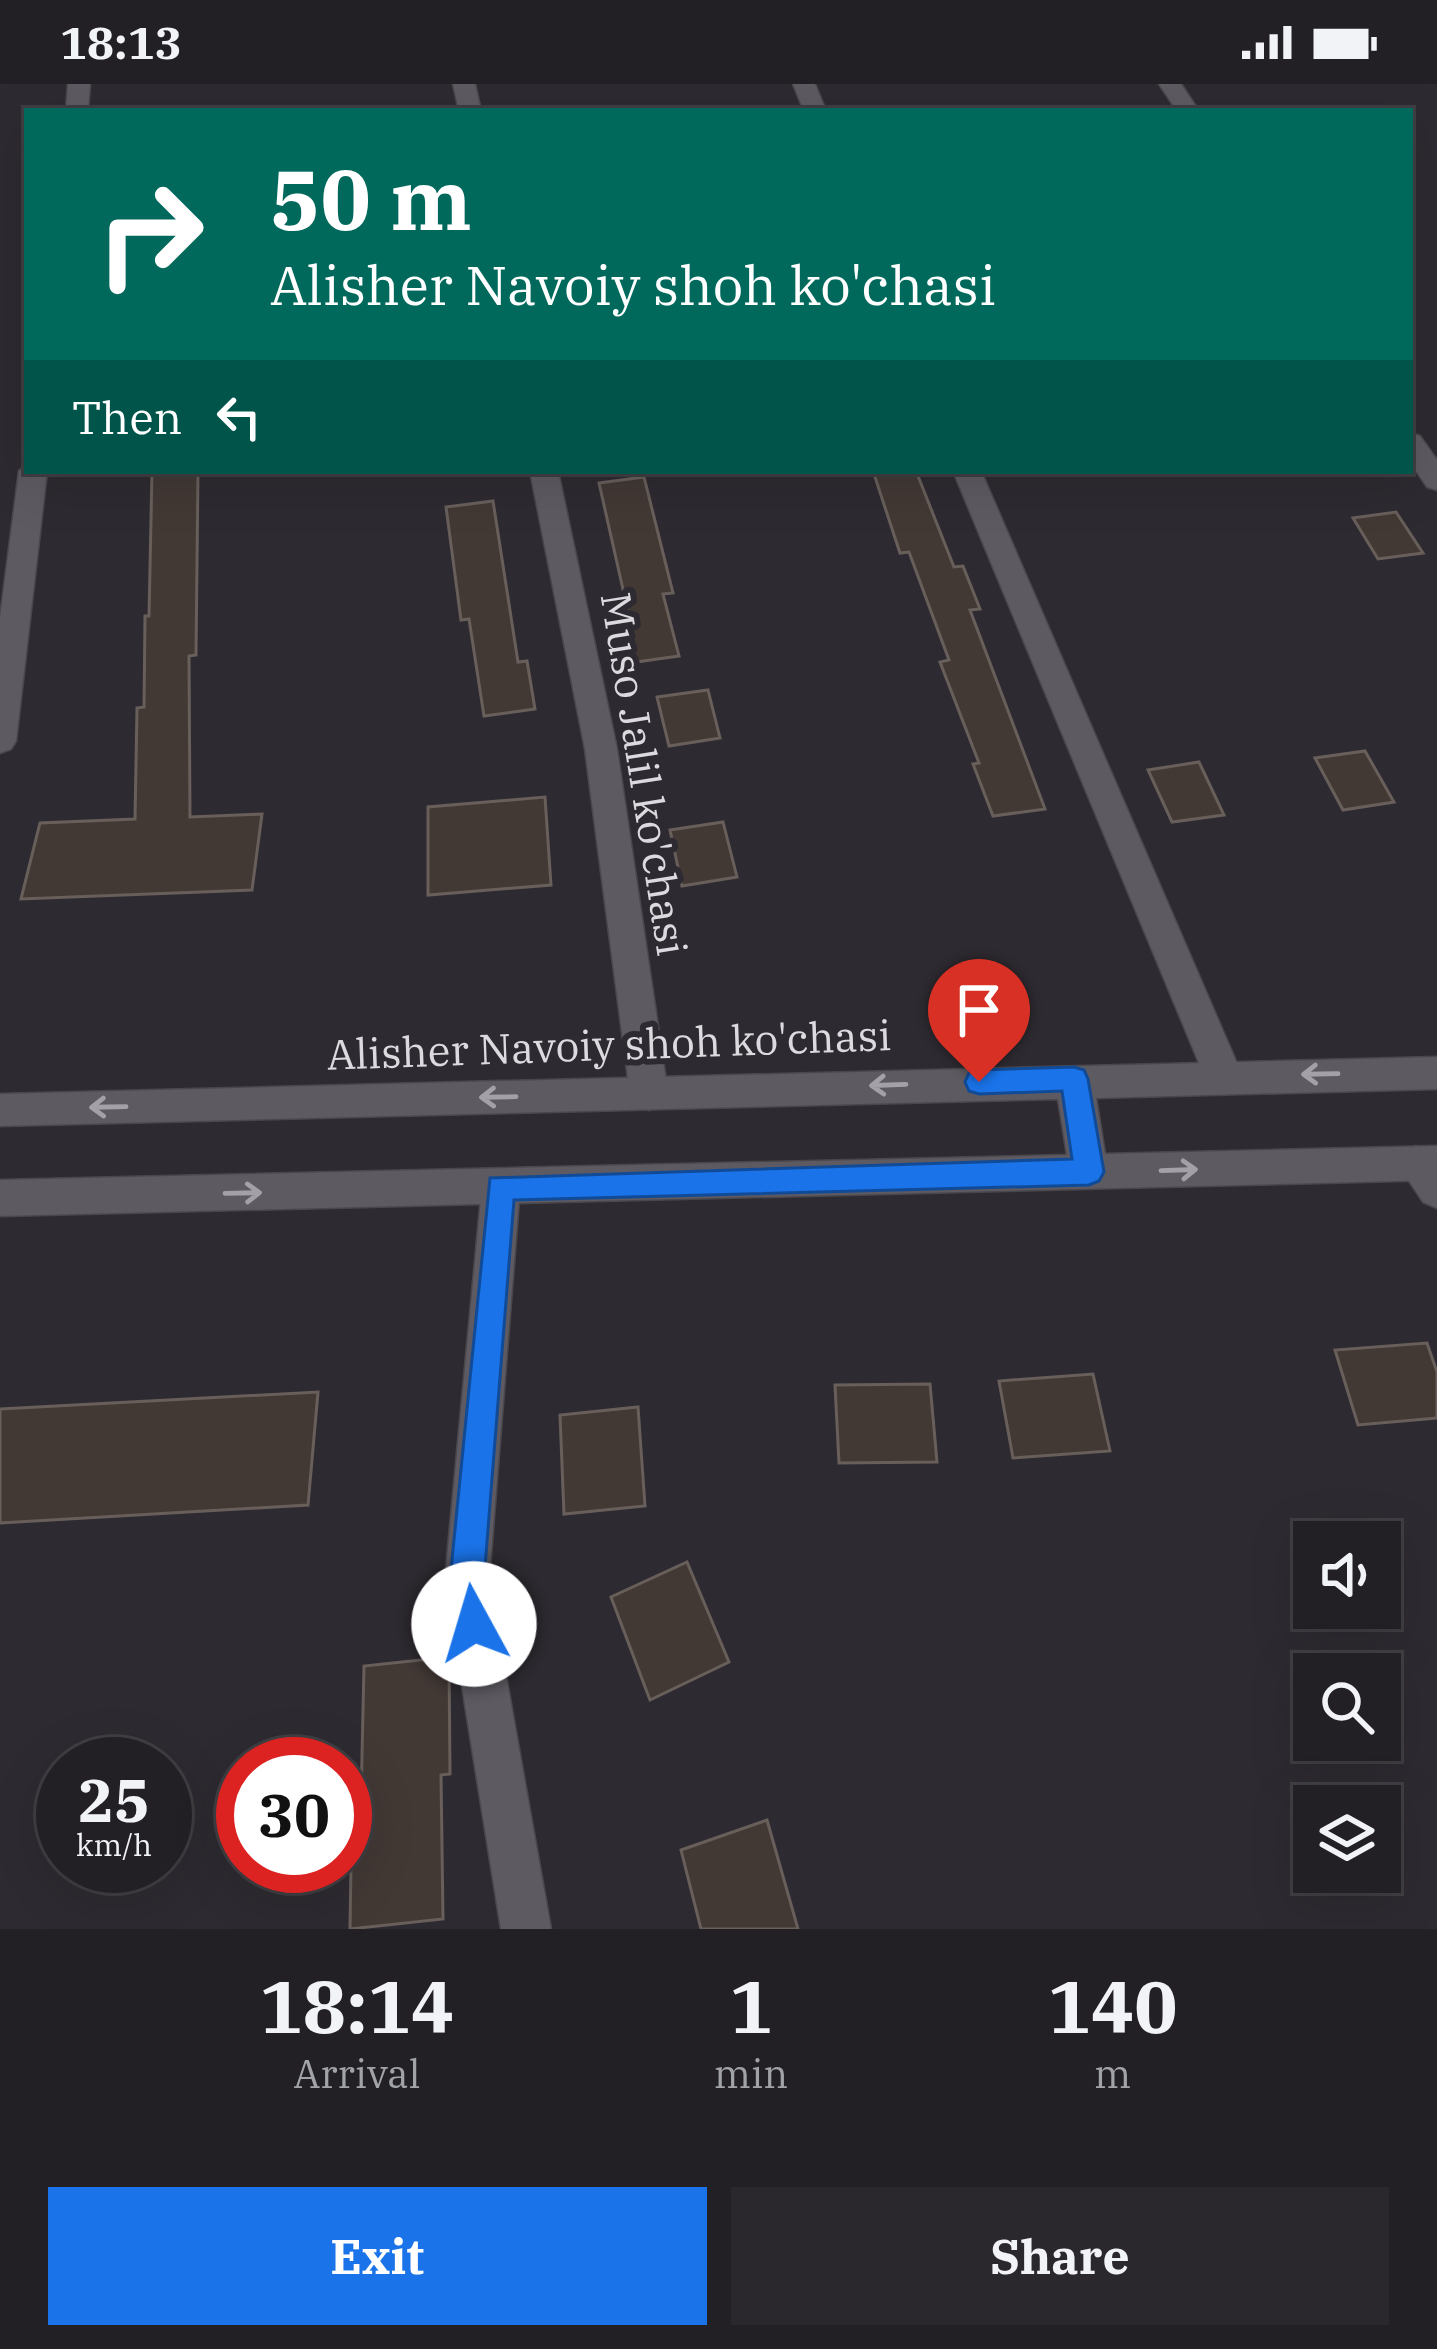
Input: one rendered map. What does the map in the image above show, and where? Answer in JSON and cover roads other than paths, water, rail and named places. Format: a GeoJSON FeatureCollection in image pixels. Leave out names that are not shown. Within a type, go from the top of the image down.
{"type":"FeatureCollection","features":[{"type":"Feature","properties":{"kind":"street"},"geometry":{"type":"LineString","coordinates":[[1413,446],[1437,481]]}},
{"type":"Feature","properties":{"kind":"street"},"geometry":{"type":"LineString","coordinates":[[0,741],[34,474]]}},
{"type":"Feature","properties":{"kind":"street","name":"Muso Jalil ko'chasi"},"geometry":{"type":"LineString","coordinates":[[545,474],[602,749],[649,1094]]}},
{"type":"Feature","properties":{"kind":"street"},"geometry":{"type":"LineString","coordinates":[[968,474],[1223,1075]]}},
{"type":"Feature","properties":{"kind":"street","name":"Alisher Navoiy shoh ko'chasi"},"geometry":{"type":"LineString","coordinates":[[0,1110],[1437,1073]]}},
{"type":"Feature","properties":{"kind":"street"},"geometry":{"type":"LineString","coordinates":[[1074,1079],[1089,1172]]}},
{"type":"Feature","properties":{"kind":"street"},"geometry":{"type":"LineString","coordinates":[[0,1198],[1089,1172],[1430,1172]]}},
{"type":"Feature","properties":{"kind":"street"},"geometry":{"type":"LineString","coordinates":[[501,1187],[467,1580],[526,1929]]}}]}
